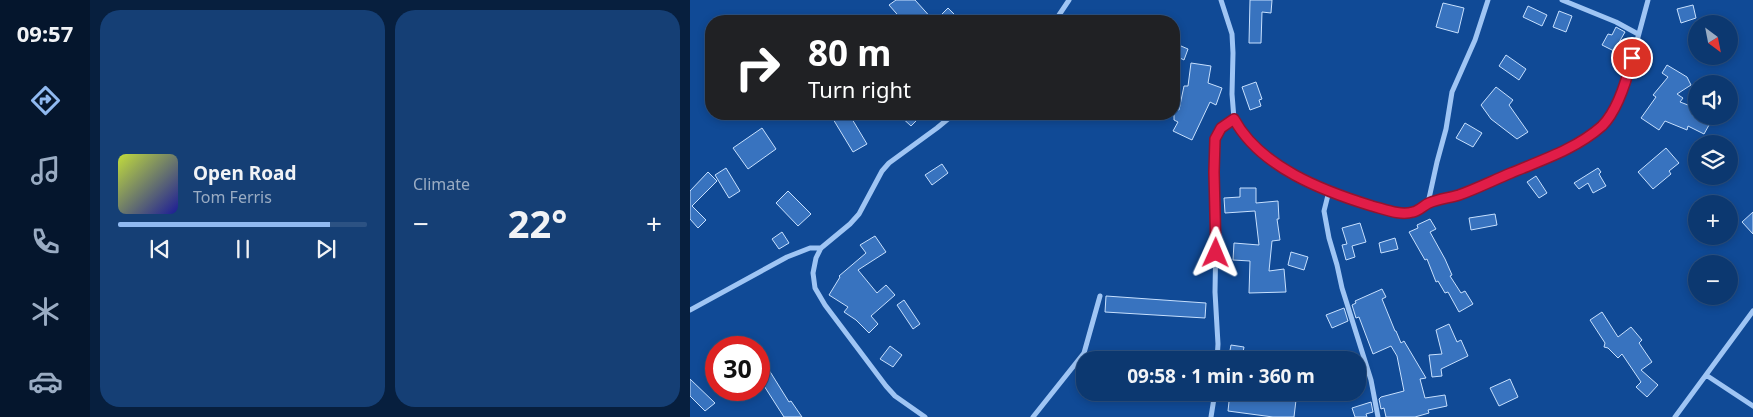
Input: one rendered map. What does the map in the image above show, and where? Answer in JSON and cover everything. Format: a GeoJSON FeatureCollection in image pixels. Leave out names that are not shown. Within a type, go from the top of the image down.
{"type":"FeatureCollection","features":[{"type":"Feature","properties":{"kind":"street"},"geometry":{"type":"LineString","coordinates":[[1059,15],[1070,0]]}},
{"type":"Feature","properties":{"kind":"street"},"geometry":{"type":"LineString","coordinates":[[1221,0],[1232,34],[1234,53],[1232,94],[1234,119],[1253,145],[1290,172],[1329,191],[1394,212],[1413,212],[1428,203],[1459,195],[1557,154],[1582,141],[1603,125],[1624,89],[1648,0]]}},
{"type":"Feature","properties":{"kind":"street"},"geometry":{"type":"LineString","coordinates":[[1428,203],[1436,162],[1446,129],[1452,92],[1475,40],[1488,0]]}},
{"type":"Feature","properties":{"kind":"street"},"geometry":{"type":"LineString","coordinates":[[1562,0],[1616,22],[1638,34]]}},
{"type":"Feature","properties":{"kind":"street"},"geometry":{"type":"LineString","coordinates":[[1218,351],[1214,292],[1216,234],[1215,139],[1221,128],[1234,119]]}},
{"type":"Feature","properties":{"kind":"street"},"geometry":{"type":"LineString","coordinates":[[925,417],[895,396],[886,386],[825,304],[815,288],[813,273],[816,258],[821,248],[859,214],[889,162],[947,120]]}},
{"type":"Feature","properties":{"kind":"street"},"geometry":{"type":"LineString","coordinates":[[1329,191],[1324,211],[1328,238],[1371,380],[1378,417]]}},
{"type":"Feature","properties":{"kind":"street"},"geometry":{"type":"LineString","coordinates":[[690,310],[788,257],[810,248],[821,248]]}},
{"type":"Feature","properties":{"kind":"street"},"geometry":{"type":"LineString","coordinates":[[1033,417],[1084,353],[1100,296]]}},
{"type":"Feature","properties":{"kind":"street"},"geometry":{"type":"LineString","coordinates":[[1675,417],[1753,311]]}},
{"type":"Feature","properties":{"kind":"street"},"geometry":{"type":"LineString","coordinates":[[1706,375],[1753,406]]}},
{"type":"Feature","properties":{"kind":"street"},"geometry":{"type":"LineString","coordinates":[[1211,417],[1214,401]]}},
{"type":"Feature","properties":{"kind":"building"},"geometry":{"type":"Polygon","coordinates":[[[896,0],[915,0],[929,15],[898,15],[889,5],[896,0]]]}},
{"type":"Feature","properties":{"kind":"building"},"geometry":{"type":"Polygon","coordinates":[[[1250,0],[1272,0],[1271,13],[1262,12],[1261,43],[1249,43],[1250,0]]]}},
{"type":"Feature","properties":{"kind":"building"},"geometry":{"type":"Polygon","coordinates":[[[1443,3],[1464,8],[1458,33],[1436,27],[1443,3]]]}},
{"type":"Feature","properties":{"kind":"building"},"geometry":{"type":"Polygon","coordinates":[[[1693,5],[1695,15],[1688,15],[1688,21],[1681,23],[1677,9],[1693,5]]]}},
{"type":"Feature","properties":{"kind":"building"},"geometry":{"type":"Polygon","coordinates":[[[1528,6],[1547,15],[1542,26],[1523,17],[1528,6]]]}},
{"type":"Feature","properties":{"kind":"building"},"geometry":{"type":"Polygon","coordinates":[[[948,8],[955,15],[941,15],[948,8]]]}},
{"type":"Feature","properties":{"kind":"building"},"geometry":{"type":"Polygon","coordinates":[[[1559,11],[1572,16],[1566,32],[1553,27],[1559,11]]]}},
{"type":"Feature","properties":{"kind":"building"},"geometry":{"type":"Polygon","coordinates":[[[1616,27],[1625,32],[1614,51],[1602,45],[1608,34],[1612,35],[1616,27]]]}},
{"type":"Feature","properties":{"kind":"building"},"geometry":{"type":"Polygon","coordinates":[[[1180,46],[1188,49],[1184,60],[1180,58],[1180,46]]]}},
{"type":"Feature","properties":{"kind":"building"},"geometry":{"type":"Polygon","coordinates":[[[1506,55],[1526,69],[1519,80],[1499,66],[1506,55]]]}},
{"type":"Feature","properties":{"kind":"building"},"geometry":{"type":"Polygon","coordinates":[[[1191,63],[1211,66],[1208,83],[1222,88],[1216,105],[1210,102],[1192,140],[1173,131],[1178,122],[1174,120],[1180,120],[1180,105],[1184,86],[1188,86],[1191,63]]]}},
{"type":"Feature","properties":{"kind":"building"},"geometry":{"type":"Polygon","coordinates":[[[1667,65],[1687,77],[1688,87],[1677,94],[1683,98],[1680,102],[1688,105],[1688,125],[1709,125],[1704,134],[1688,126],[1687,130],[1665,121],[1659,130],[1641,118],[1656,97],[1653,95],[1668,77],[1662,73],[1667,65]]]}},
{"type":"Feature","properties":{"kind":"building"},"geometry":{"type":"Polygon","coordinates":[[[1256,82],[1262,99],[1259,100],[1261,106],[1250,110],[1242,87],[1256,82]]]}},
{"type":"Feature","properties":{"kind":"building"},"geometry":{"type":"Polygon","coordinates":[[[1496,87],[1513,100],[1509,105],[1528,132],[1517,139],[1491,119],[1481,105],[1496,87]]]}},
{"type":"Feature","properties":{"kind":"building"},"geometry":{"type":"Polygon","coordinates":[[[834,120],[853,120],[867,144],[853,152],[834,120]]]}},
{"type":"Feature","properties":{"kind":"building"},"geometry":{"type":"Polygon","coordinates":[[[904,120],[917,120],[911,126],[904,120]]]}},
{"type":"Feature","properties":{"kind":"building"},"geometry":{"type":"Polygon","coordinates":[[[1465,123],[1482,133],[1473,147],[1456,138],[1465,123]]]}},
{"type":"Feature","properties":{"kind":"building"},"geometry":{"type":"Polygon","coordinates":[[[762,128],[776,149],[748,169],[733,148],[762,128]]]}},
{"type":"Feature","properties":{"kind":"building"},"geometry":{"type":"Polygon","coordinates":[[[1666,148],[1679,163],[1669,171],[1671,174],[1653,189],[1638,172],[1666,148]]]}},
{"type":"Feature","properties":{"kind":"building"},"geometry":{"type":"Polygon","coordinates":[[[942,164],[948,173],[932,185],[925,175],[942,164]]]}},
{"type":"Feature","properties":{"kind":"building"},"geometry":{"type":"Polygon","coordinates":[[[726,168],[740,191],[729,198],[715,175],[726,168]]]}},
{"type":"Feature","properties":{"kind":"building"},"geometry":{"type":"Polygon","coordinates":[[[1598,168],[1601,172],[1599,174],[1606,186],[1593,193],[1588,183],[1579,189],[1574,183],[1598,168]]]}},
{"type":"Feature","properties":{"kind":"building"},"geometry":{"type":"Polygon","coordinates":[[[708,172],[717,181],[692,206],[706,220],[698,228],[690,219],[690,191],[708,172]]]}},
{"type":"Feature","properties":{"kind":"building"},"geometry":{"type":"Polygon","coordinates":[[[1536,176],[1547,193],[1539,198],[1527,182],[1536,176]]]}},
{"type":"Feature","properties":{"kind":"building"},"geometry":{"type":"Polygon","coordinates":[[[1240,188],[1256,188],[1256,203],[1278,201],[1279,219],[1277,219],[1280,240],[1272,241],[1269,271],[1284,269],[1286,292],[1249,293],[1250,261],[1233,260],[1234,243],[1259,245],[1255,211],[1225,213],[1224,198],[1240,197],[1240,188]]]}},
{"type":"Feature","properties":{"kind":"building"},"geometry":{"type":"Polygon","coordinates":[[[788,191],[811,214],[798,226],[776,203],[788,191]]]}},
{"type":"Feature","properties":{"kind":"building"},"geometry":{"type":"Polygon","coordinates":[[[1753,212],[1753,234],[1742,222],[1753,212]]]}},
{"type":"Feature","properties":{"kind":"building"},"geometry":{"type":"Polygon","coordinates":[[[1495,214],[1497,225],[1471,230],[1469,218],[1495,214]]]}},
{"type":"Feature","properties":{"kind":"building"},"geometry":{"type":"Polygon","coordinates":[[[1430,219],[1436,229],[1430,232],[1445,259],[1452,275],[1450,276],[1461,293],[1465,291],[1473,304],[1459,312],[1448,292],[1445,293],[1438,281],[1436,282],[1427,259],[1425,260],[1409,232],[1418,228],[1417,225],[1430,219]]]}},
{"type":"Feature","properties":{"kind":"building"},"geometry":{"type":"Polygon","coordinates":[[[1360,223],[1366,242],[1352,246],[1355,257],[1346,260],[1342,245],[1347,244],[1342,228],[1360,223]]]}},
{"type":"Feature","properties":{"kind":"building"},"geometry":{"type":"Polygon","coordinates":[[[782,232],[789,243],[779,249],[772,239],[782,232]]]}},
{"type":"Feature","properties":{"kind":"building"},"geometry":{"type":"Polygon","coordinates":[[[875,236],[886,252],[858,270],[877,293],[886,285],[895,295],[871,316],[878,324],[869,333],[856,320],[844,312],[848,307],[829,295],[839,276],[866,253],[860,245],[875,236]]]}},
{"type":"Feature","properties":{"kind":"building"},"geometry":{"type":"Polygon","coordinates":[[[1395,238],[1398,249],[1381,253],[1379,243],[1395,238]]]}},
{"type":"Feature","properties":{"kind":"building"},"geometry":{"type":"Polygon","coordinates":[[[1291,252],[1308,257],[1304,270],[1288,265],[1291,252]]]}},
{"type":"Feature","properties":{"kind":"building"},"geometry":{"type":"Polygon","coordinates":[[[1382,289],[1386,297],[1382,299],[1395,331],[1401,343],[1404,341],[1426,378],[1420,379],[1425,398],[1445,395],[1447,406],[1428,410],[1429,413],[1415,417],[1386,417],[1384,408],[1381,409],[1379,399],[1381,397],[1404,391],[1397,356],[1391,346],[1373,354],[1359,317],[1356,318],[1352,305],[1356,303],[1355,301],[1382,289]]]}},
{"type":"Feature","properties":{"kind":"building"},"geometry":{"type":"Polygon","coordinates":[[[1106,296],[1206,303],[1205,318],[1105,312],[1106,296]]]}},
{"type":"Feature","properties":{"kind":"building"},"geometry":{"type":"Polygon","coordinates":[[[904,300],[920,324],[913,329],[897,305],[904,300]]]}},
{"type":"Feature","properties":{"kind":"building"},"geometry":{"type":"Polygon","coordinates":[[[1344,308],[1348,321],[1332,328],[1326,315],[1344,308]]]}},
{"type":"Feature","properties":{"kind":"building"},"geometry":{"type":"Polygon","coordinates":[[[1602,312],[1618,337],[1631,327],[1642,340],[1639,343],[1652,362],[1641,370],[1658,385],[1647,397],[1636,387],[1641,382],[1622,354],[1618,358],[1608,348],[1604,347],[1605,343],[1590,320],[1602,312]]]}},
{"type":"Feature","properties":{"kind":"building"},"geometry":{"type":"Polygon","coordinates":[[[1449,324],[1457,342],[1461,340],[1468,356],[1441,369],[1442,376],[1432,377],[1429,355],[1442,354],[1436,330],[1449,324]]]}},
{"type":"Feature","properties":{"kind":"building"},"geometry":{"type":"Polygon","coordinates":[[[1231,345],[1244,347],[1243,351],[1230,351],[1231,345]]]}},
{"type":"Feature","properties":{"kind":"building"},"geometry":{"type":"Polygon","coordinates":[[[890,346],[902,355],[893,367],[880,359],[890,346]]]}},
{"type":"Feature","properties":{"kind":"building"},"geometry":{"type":"Polygon","coordinates":[[[770,372],[789,402],[791,401],[802,417],[784,417],[770,395],[770,372]]]}},
{"type":"Feature","properties":{"kind":"building"},"geometry":{"type":"Polygon","coordinates":[[[690,379],[705,393],[705,401],[713,401],[715,403],[705,411],[690,396],[690,379]]]}},
{"type":"Feature","properties":{"kind":"building"},"geometry":{"type":"Polygon","coordinates":[[[1510,379],[1518,397],[1499,406],[1490,388],[1510,379]]]}},
{"type":"Feature","properties":{"kind":"building"},"geometry":{"type":"Polygon","coordinates":[[[1229,401],[1296,401],[1294,417],[1273,417],[1228,411],[1229,401]]]}},
{"type":"Feature","properties":{"kind":"building"},"geometry":{"type":"Polygon","coordinates":[[[1371,402],[1373,412],[1366,414],[1367,417],[1355,417],[1352,408],[1371,402]]]}},
{"type":"Feature","properties":{"kind":"route"},"geometry":{"type":"LineString","coordinates":[[1216,253],[1215,139],[1221,128],[1234,119],[1253,145],[1261,152],[1290,172],[1316,186],[1394,212],[1413,212],[1428,203],[1459,195],[1557,154],[1582,141],[1603,125],[1615,107],[1624,89],[1632,58]]}}]}
